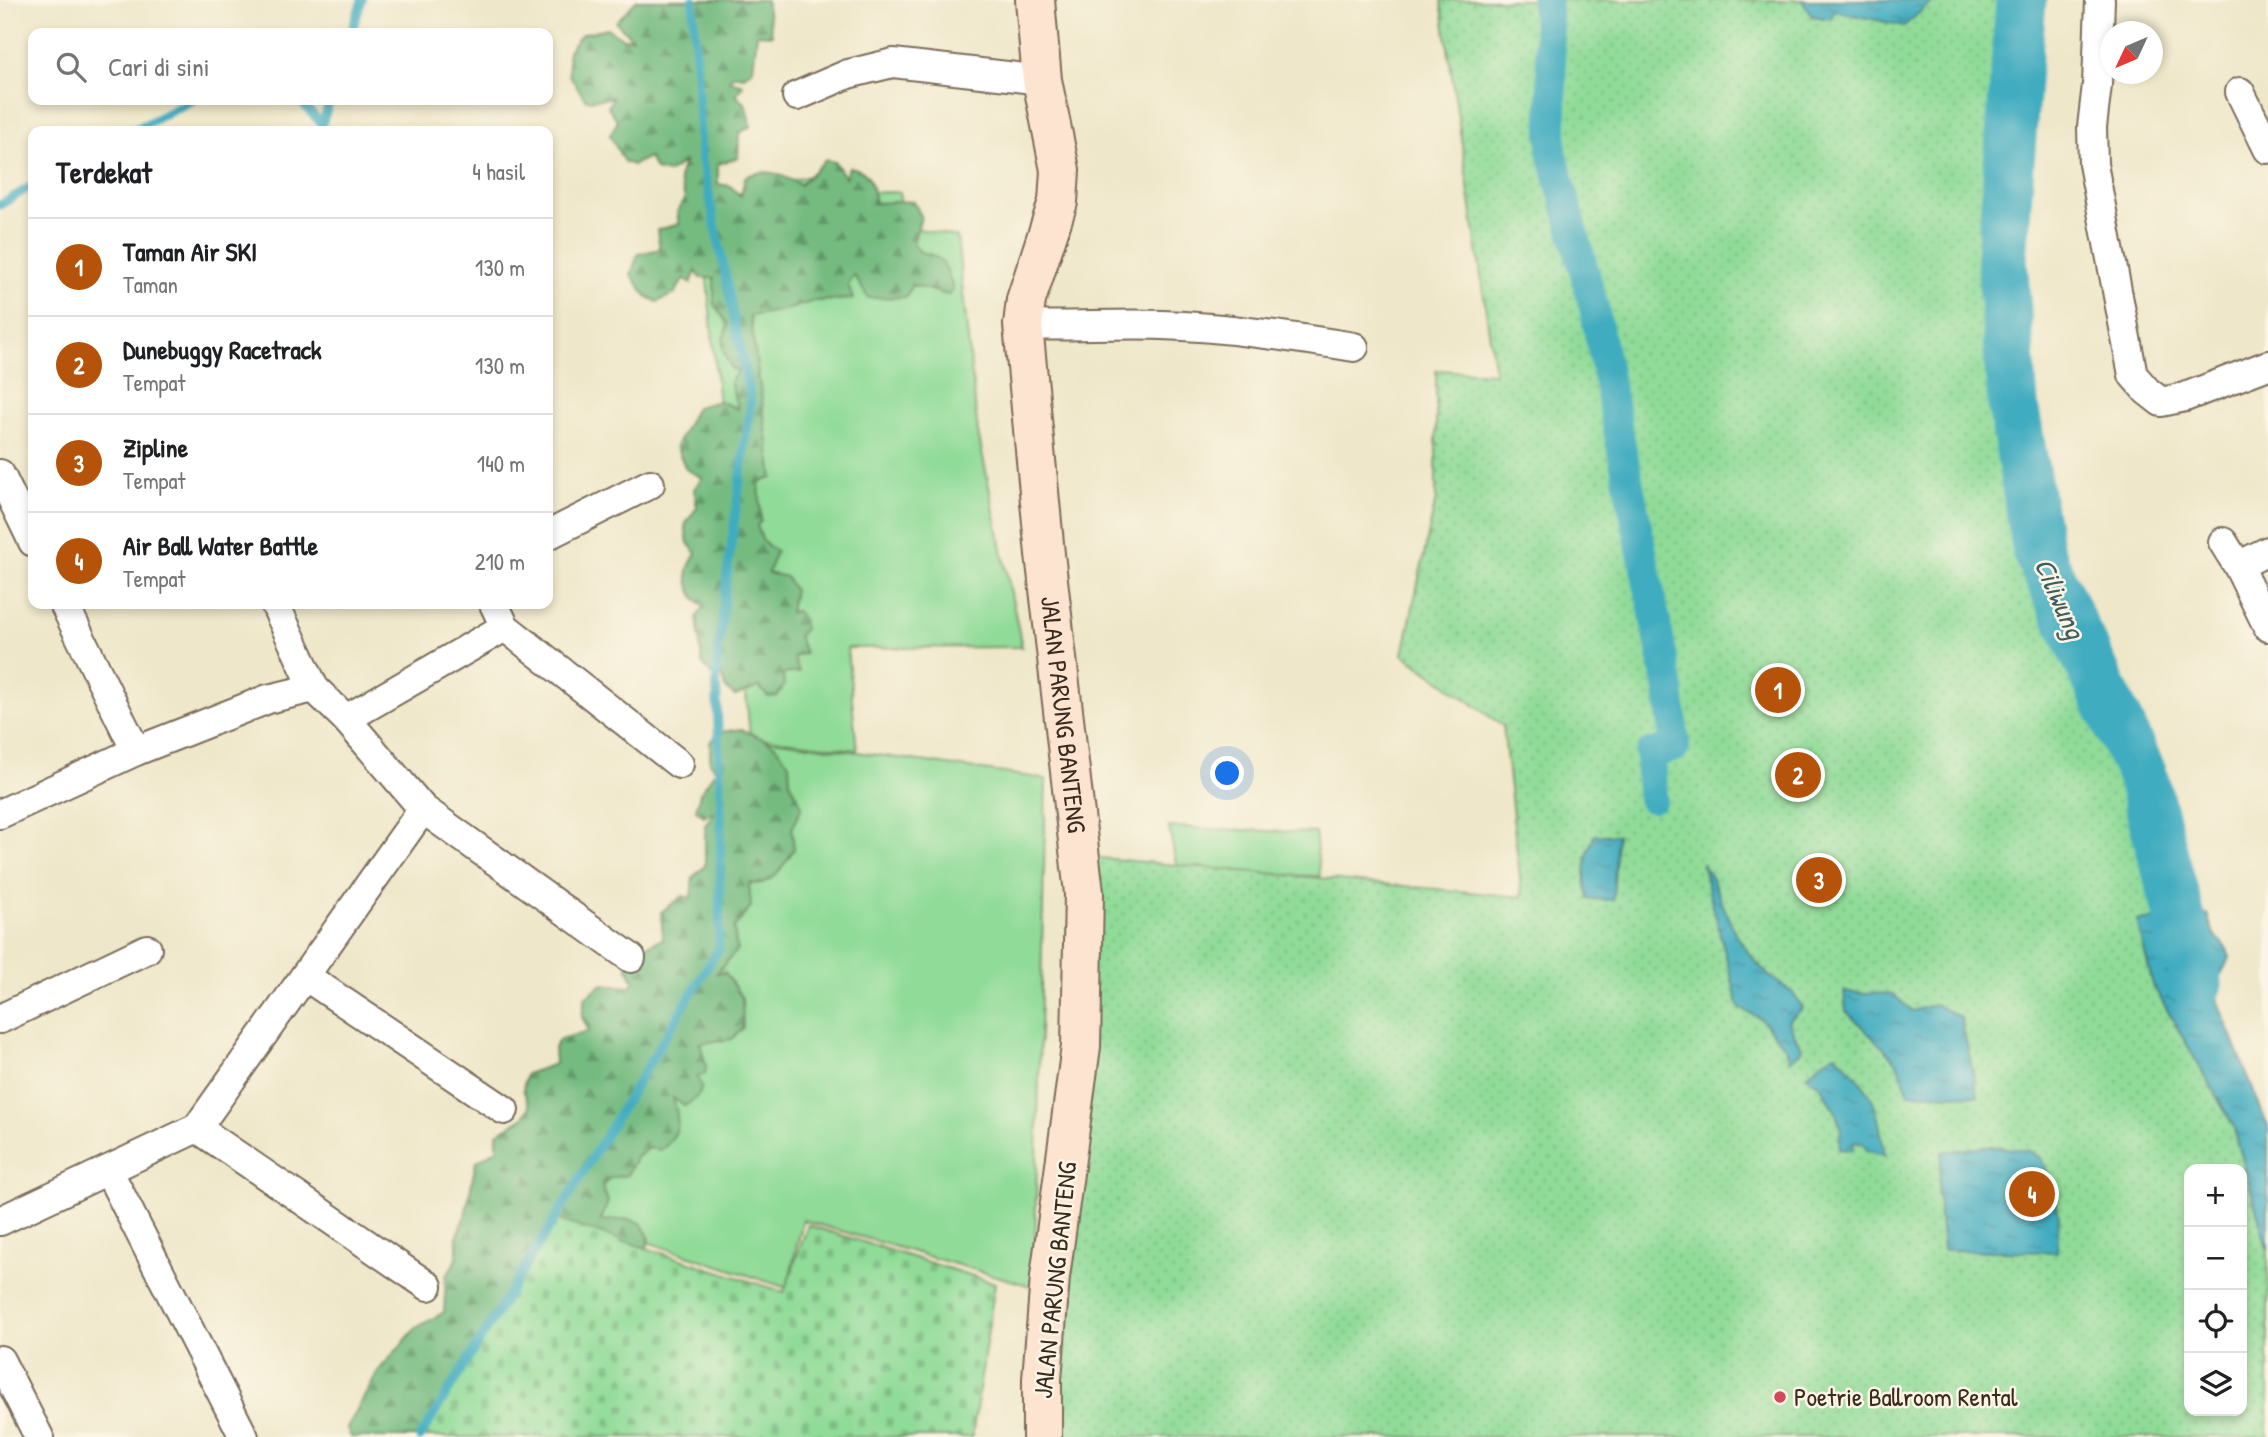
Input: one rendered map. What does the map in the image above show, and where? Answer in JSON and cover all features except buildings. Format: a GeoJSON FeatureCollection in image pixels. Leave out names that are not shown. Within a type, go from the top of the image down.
{"type":"FeatureCollection","features":[{"type":"Feature","properties":{"kind":"street","name":"JALAN PARUNG BANTENG"},"geometry":{"type":"LineString","coordinates":[[1035,0],[1042,80],[1060,170],[1058,202],[1026,300],[1023,324],[1046,568],[1084,893],[1081,1046],[1050,1278],[1042,1379],[1042,1437]]}},
{"type":"Feature","properties":{"kind":"street"},"geometry":{"type":"LineString","coordinates":[[2100,0],[2097,85],[2092,127],[2093,164],[2133,375],[2161,402],[2185,397],[2268,365]]}},
{"type":"Feature","properties":{"kind":"street"},"geometry":{"type":"LineString","coordinates":[[797,96],[848,74],[893,63],[1042,80]]}},
{"type":"Feature","properties":{"kind":"street"},"geometry":{"type":"LineString","coordinates":[[2240,92],[2268,149]]}},
{"type":"Feature","properties":{"kind":"street"},"geometry":{"type":"LineString","coordinates":[[1023,324],[1068,327],[1163,325],[1230,329],[1354,347]]}},
{"type":"Feature","properties":{"kind":"street"},"geometry":{"type":"LineString","coordinates":[[0,474],[28,532]]}},
{"type":"Feature","properties":{"kind":"street"},"geometry":{"type":"LineString","coordinates":[[553,532],[650,484]]}},
{"type":"Feature","properties":{"kind":"street"},"geometry":{"type":"LineString","coordinates":[[2223,542],[2268,627]]}},
{"type":"Feature","properties":{"kind":"street"},"geometry":{"type":"LineString","coordinates":[[2238,566],[2268,551]]}},
{"type":"Feature","properties":{"kind":"street"},"geometry":{"type":"LineString","coordinates":[[66,609],[136,751]]}},
{"type":"Feature","properties":{"kind":"street"},"geometry":{"type":"LineString","coordinates":[[277,609],[314,688],[346,719],[423,809],[631,958]]}},
{"type":"Feature","properties":{"kind":"street"},"geometry":{"type":"LineString","coordinates":[[346,719],[500,615],[679,764]]}},
{"type":"Feature","properties":{"kind":"street"},"geometry":{"type":"LineString","coordinates":[[0,814],[136,751],[268,699],[314,688]]}},
{"type":"Feature","properties":{"kind":"street"},"geometry":{"type":"LineString","coordinates":[[0,1221],[197,1128],[423,809]]}},
{"type":"Feature","properties":{"kind":"street"},"geometry":{"type":"LineString","coordinates":[[0,1019],[147,949]]}},
{"type":"Feature","properties":{"kind":"street"},"geometry":{"type":"LineString","coordinates":[[305,976],[504,1110]]}},
{"type":"Feature","properties":{"kind":"street"},"geometry":{"type":"LineString","coordinates":[[197,1128],[428,1286]]}},
{"type":"Feature","properties":{"kind":"street"},"geometry":{"type":"LineString","coordinates":[[108,1170],[244,1437]]}},
{"type":"Feature","properties":{"kind":"street"},"geometry":{"type":"LineString","coordinates":[[0,1360],[40,1437]]}},
{"type":"Feature","properties":{"kind":"green space"},"geometry":{"type":"Polygon","coordinates":[[[637,0],[766,0],[772,35],[757,34],[753,69],[743,77],[734,75],[729,80],[743,85],[736,95],[745,103],[751,127],[739,133],[738,158],[718,164],[718,184],[730,186],[741,196],[745,177],[760,172],[773,173],[800,185],[825,160],[835,162],[845,177],[849,167],[857,169],[869,179],[875,203],[914,201],[921,217],[913,243],[920,252],[935,256],[944,264],[953,290],[949,295],[912,285],[906,297],[868,298],[854,275],[848,284],[853,299],[814,301],[750,316],[773,478],[759,482],[761,521],[757,525],[763,542],[776,551],[768,573],[786,577],[794,590],[790,612],[797,611],[803,620],[804,630],[798,636],[805,653],[794,657],[799,672],[783,674],[784,686],[777,696],[768,697],[759,687],[735,696],[725,688],[722,675],[711,674],[702,663],[697,617],[704,607],[694,595],[688,581],[689,568],[696,553],[688,543],[685,525],[697,507],[694,489],[702,478],[686,469],[676,446],[696,407],[719,401],[738,409],[730,382],[738,371],[732,369],[724,352],[723,338],[728,325],[714,303],[714,278],[700,278],[696,271],[691,283],[684,279],[674,294],[657,302],[646,296],[631,274],[638,254],[660,249],[657,230],[679,224],[677,212],[685,198],[679,178],[684,162],[668,173],[655,170],[649,157],[633,165],[624,162],[610,135],[618,121],[608,107],[613,98],[586,100],[569,75],[568,51],[582,34],[607,28],[622,38],[632,38],[616,22],[637,0]]]}},
{"type":"Feature","properties":{"kind":"green space"},"geometry":{"type":"Polygon","coordinates":[[[1441,0],[2022,0],[2002,259],[2035,545],[2144,782],[2180,918],[2153,985],[2233,1125],[2244,1164],[2184,1164],[2184,1416],[2247,1416],[2247,1175],[2268,1251],[2268,1437],[1053,1437],[1080,856],[1522,897],[1503,726],[1403,654],[1436,498],[1436,370],[1495,373],[1441,0]]]}},
{"type":"Feature","properties":{"kind":"green space"},"geometry":{"type":"Polygon","coordinates":[[[834,170],[837,193],[899,192],[905,226],[957,237],[978,433],[1022,647],[847,648],[857,750],[759,738],[1046,779],[1034,1287],[803,1220],[787,1288],[560,1213],[720,959],[750,736],[700,203],[834,170]]]}},
{"type":"Feature","properties":{"kind":"green space"},"geometry":{"type":"Polygon","coordinates":[[[741,729],[774,744],[789,763],[790,782],[802,806],[792,829],[794,849],[781,869],[770,879],[757,884],[749,883],[751,907],[734,928],[737,950],[717,973],[725,972],[742,998],[743,1028],[732,1039],[700,1043],[706,1066],[705,1074],[697,1077],[702,1087],[699,1095],[685,1106],[673,1098],[678,1120],[675,1133],[668,1144],[661,1150],[648,1148],[639,1156],[638,1154],[627,1175],[610,1178],[602,1187],[608,1201],[601,1221],[629,1219],[641,1223],[649,1237],[645,1262],[514,1437],[351,1437],[347,1428],[379,1370],[416,1328],[444,1312],[446,1276],[457,1259],[457,1235],[465,1216],[476,1162],[497,1149],[497,1133],[523,1118],[530,1106],[523,1090],[526,1074],[555,1064],[554,1048],[560,1039],[589,1031],[582,1017],[585,997],[603,984],[629,987],[634,982],[627,967],[630,961],[642,949],[663,939],[661,912],[683,896],[691,898],[693,877],[705,866],[705,825],[714,812],[704,816],[696,810],[700,793],[716,770],[710,762],[710,742],[721,732],[741,729]]]}},
{"type":"Feature","properties":{"kind":"green space"},"geometry":{"type":"Polygon","coordinates":[[[1169,827],[1315,833],[1320,876],[1178,873],[1169,827]]]}},
{"type":"Feature","properties":{"kind":"green space"},"geometry":{"type":"Polygon","coordinates":[[[555,1219],[784,1292],[808,1225],[995,1283],[972,1437],[420,1437],[555,1219]]]}},
{"type":"Feature","properties":{"kind":"water"},"geometry":{"type":"Polygon","coordinates":[[[1802,0],[1934,0],[1904,26],[1834,11],[1831,19],[1812,16],[1802,0]]]}},
{"type":"Feature","properties":{"kind":"water"},"geometry":{"type":"Polygon","coordinates":[[[1595,835],[1617,835],[1613,900],[1588,899],[1586,866],[1595,835]]]}},
{"type":"Feature","properties":{"kind":"water"},"geometry":{"type":"Polygon","coordinates":[[[1702,863],[1713,881],[1734,931],[1750,955],[1768,975],[1792,992],[1803,1008],[1788,1021],[1802,1050],[1790,1061],[1786,1048],[1760,1018],[1739,1008],[1702,863]]]}},
{"type":"Feature","properties":{"kind":"water"},"geometry":{"type":"Polygon","coordinates":[[[2207,914],[2214,934],[2227,949],[2230,958],[2216,983],[2218,1002],[2268,1127],[2268,1251],[2247,1175],[2247,1164],[2244,1164],[2233,1125],[2153,985],[2137,921],[2207,914]]]}},
{"type":"Feature","properties":{"kind":"water"},"geometry":{"type":"Polygon","coordinates":[[[1844,992],[1893,994],[1912,1011],[1935,1004],[1961,1018],[1978,1096],[1909,1093],[1896,1061],[1846,1011],[1844,992]]]}},
{"type":"Feature","properties":{"kind":"water"},"geometry":{"type":"Polygon","coordinates":[[[1835,1054],[1857,1077],[1871,1097],[1885,1155],[1868,1151],[1862,1143],[1854,1142],[1853,1150],[1839,1149],[1841,1127],[1835,1112],[1821,1086],[1806,1076],[1835,1054]]]}},
{"type":"Feature","properties":{"kind":"water"},"geometry":{"type":"Polygon","coordinates":[[[1989,1146],[2029,1151],[2041,1158],[2052,1183],[2059,1215],[2057,1252],[1943,1250],[1938,1195],[1942,1152],[1989,1146]]]}},
{"type":"Feature","properties":{"kind":"waterway"},"geometry":{"type":"LineString","coordinates":[[353,28],[362,0]]}},
{"type":"Feature","properties":{"kind":"waterway"},"geometry":{"type":"LineString","coordinates":[[420,1437],[719,948],[721,814],[716,672],[751,401],[701,156],[693,0]]}},
{"type":"Feature","properties":{"kind":"waterway"},"geometry":{"type":"LineString","coordinates":[[1546,0],[1552,78],[1552,153],[1594,307],[1669,690],[1675,747],[1650,754],[1652,798]]}},
{"type":"Feature","properties":{"kind":"waterway","name":"Ciliwung"},"geometry":{"type":"LineString","coordinates":[[2021,0],[2002,259],[2013,404],[2038,552],[2142,775],[2197,983]]}},
{"type":"Feature","properties":{"kind":"waterway"},"geometry":{"type":"LineString","coordinates":[[142,126],[183,105]]}},
{"type":"Feature","properties":{"kind":"waterway"},"geometry":{"type":"LineString","coordinates":[[304,105],[322,124],[328,105]]}},
{"type":"Feature","properties":{"kind":"waterway"},"geometry":{"type":"LineString","coordinates":[[0,205],[28,188]]}},
{"type":"Feature","properties":{"kind":"place","name":"Taman Air SKI"},"geometry":{"type":"Point","coordinates":[1778,690]}},
{"type":"Feature","properties":{"kind":"place","name":"Dunebuggy Racetrack"},"geometry":{"type":"Point","coordinates":[1798,775]}},
{"type":"Feature","properties":{"kind":"place","name":"Zipline"},"geometry":{"type":"Point","coordinates":[1819,880]}},
{"type":"Feature","properties":{"kind":"place","name":"Air Ball Water Battle"},"geometry":{"type":"Point","coordinates":[2032,1194]}},
{"type":"Feature","properties":{"kind":"place","name":"Poetrie Ballroom Rental"},"geometry":{"type":"Point","coordinates":[1780,1397]}}]}
